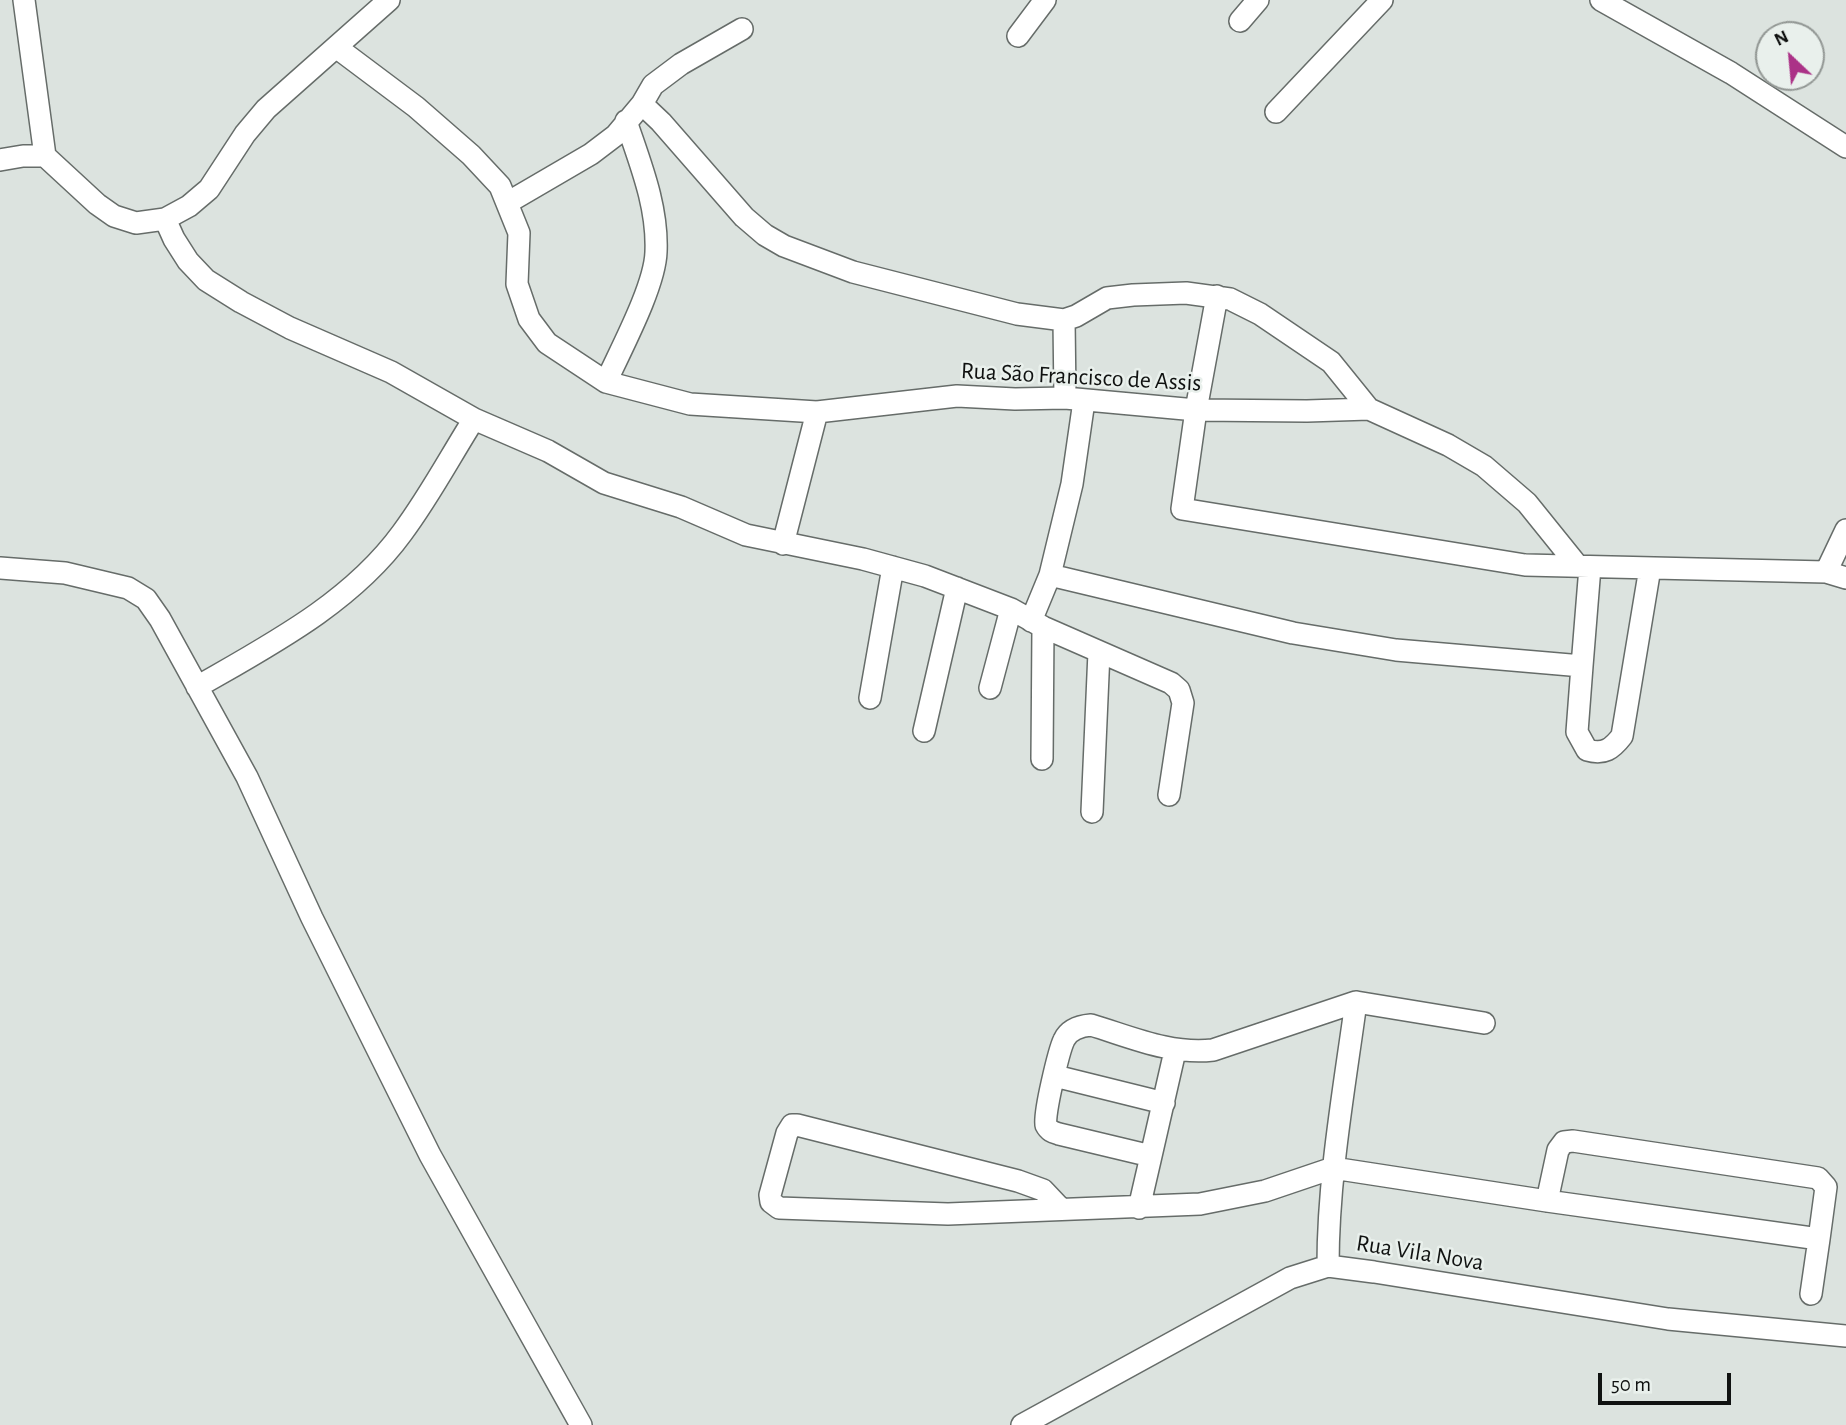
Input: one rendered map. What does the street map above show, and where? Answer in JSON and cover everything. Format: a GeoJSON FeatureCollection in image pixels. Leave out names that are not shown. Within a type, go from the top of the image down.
{"type":"FeatureCollection","features":[{"type":"Feature","properties":{"kind":"street"},"geometry":{"type":"LineString","coordinates":[[24,0],[45,156],[97,204],[123,221],[136,223],[165,219],[189,206],[209,189],[245,134],[266,109],[389,0]]}},
{"type":"Feature","properties":{"kind":"street"},"geometry":{"type":"LineString","coordinates":[[1018,36],[1045,0]]}},
{"type":"Feature","properties":{"kind":"street"},"geometry":{"type":"LineString","coordinates":[[1240,21],[1258,0]]}},
{"type":"Feature","properties":{"kind":"street"},"geometry":{"type":"LineString","coordinates":[[1276,112],[1382,0]]}},
{"type":"Feature","properties":{"kind":"street"},"geometry":{"type":"LineString","coordinates":[[1601,0],[1731,73],[1846,147]]}},
{"type":"Feature","properties":{"kind":"street"},"geometry":{"type":"LineString","coordinates":[[507,203],[591,154],[616,135],[642,104],[653,85],[681,64],[742,29]]}},
{"type":"Feature","properties":{"kind":"street","name":"Rua São Francisco de Assis"},"geometry":{"type":"LineString","coordinates":[[336,47],[416,107],[471,155],[500,186],[519,233],[517,285],[529,319],[547,343],[606,382],[690,404],[817,412],[957,396],[1075,399],[1196,410],[1369,409],[1448,445],[1484,466],[1527,503],[1583,566]]}},
{"type":"Feature","properties":{"kind":"street"},"geometry":{"type":"LineString","coordinates":[[642,104],[661,121],[744,217],[765,235],[784,246],[853,272],[930,293],[1017,314],[1064,320],[1107,298],[1186,293],[1230,299],[1260,314],[1331,362],[1369,409]]}},
{"type":"Feature","properties":{"kind":"street"},"geometry":{"type":"LineString","coordinates":[[606,382],[649,286],[656,253],[651,197],[626,121]]}},
{"type":"Feature","properties":{"kind":"street"},"geometry":{"type":"LineString","coordinates":[[0,160],[45,156]]}},
{"type":"Feature","properties":{"kind":"street"},"geometry":{"type":"LineString","coordinates":[[165,219],[188,261],[206,279],[241,302],[290,328],[391,372],[474,419],[548,451],[604,483],[681,507],[746,535],[893,567],[957,588],[1011,609],[1037,624],[1171,683],[1182,695],[1178,743],[1169,796]]}},
{"type":"Feature","properties":{"kind":"street"},"geometry":{"type":"LineString","coordinates":[[1217,296],[1196,410],[1182,509],[1525,565],[1836,575],[1846,530]]}},
{"type":"Feature","properties":{"kind":"street"},"geometry":{"type":"LineString","coordinates":[[1042,759],[1037,624],[1072,484],[1075,399],[1064,320]]}},
{"type":"Feature","properties":{"kind":"street"},"geometry":{"type":"LineString","coordinates":[[783,544],[817,412]]}},
{"type":"Feature","properties":{"kind":"street"},"geometry":{"type":"LineString","coordinates":[[197,687],[301,625],[369,571],[402,533],[474,419]]}},
{"type":"Feature","properties":{"kind":"street"},"geometry":{"type":"LineString","coordinates":[[1583,566],[1582,666],[1577,732],[1587,750],[1595,752],[1614,747],[1622,736],[1650,568]]}},
{"type":"Feature","properties":{"kind":"street"},"geometry":{"type":"LineString","coordinates":[[870,698],[893,567]]}},
{"type":"Feature","properties":{"kind":"street"},"geometry":{"type":"LineString","coordinates":[[0,568],[65,573],[128,588],[146,599],[153,609],[247,777],[312,918],[430,1154],[581,1425]]}},
{"type":"Feature","properties":{"kind":"street"},"geometry":{"type":"LineString","coordinates":[[1050,575],[1293,633],[1396,650],[1582,666]]}},
{"type":"Feature","properties":{"kind":"street"},"geometry":{"type":"LineString","coordinates":[[924,732],[957,588]]}},
{"type":"Feature","properties":{"kind":"street"},"geometry":{"type":"LineString","coordinates":[[990,688],[1011,609]]}},
{"type":"Feature","properties":{"kind":"street"},"geometry":{"type":"LineString","coordinates":[[1092,812],[1099,652]]}},
{"type":"Feature","properties":{"kind":"street"},"geometry":{"type":"LineString","coordinates":[[1328,1266],[1328,1222],[1333,1168],[1356,1002]]}},
{"type":"Feature","properties":{"kind":"street"},"geometry":{"type":"LineString","coordinates":[[1151,1156],[1050,1131],[1045,1119],[1064,1040],[1079,1027],[1091,1025],[1175,1051],[1194,1052],[1213,1050],[1356,1002],[1484,1023]]}},
{"type":"Feature","properties":{"kind":"street"},"geometry":{"type":"LineString","coordinates":[[1139,1208],[1175,1051]]}},
{"type":"Feature","properties":{"kind":"street"},"geometry":{"type":"LineString","coordinates":[[1055,1076],[1164,1103]]}},
{"type":"Feature","properties":{"kind":"street"},"geometry":{"type":"LineString","coordinates":[[1060,1209],[1043,1190],[1018,1181],[797,1125],[792,1125],[787,1133],[769,1195],[771,1202],[779,1208],[948,1214],[1139,1208],[1200,1204],[1265,1191],[1333,1168],[1547,1201],[1819,1238]]}},
{"type":"Feature","properties":{"kind":"street"},"geometry":{"type":"LineString","coordinates":[[1547,1201],[1558,1150],[1564,1142],[1573,1141],[1818,1178],[1826,1187],[1811,1294]]}},
{"type":"Feature","properties":{"kind":"street","name":"Rua Vila Nova"},"geometry":{"type":"LineString","coordinates":[[1022,1425],[1270,1288],[1290,1278],[1328,1266],[1668,1319],[1846,1336]]}}]}
